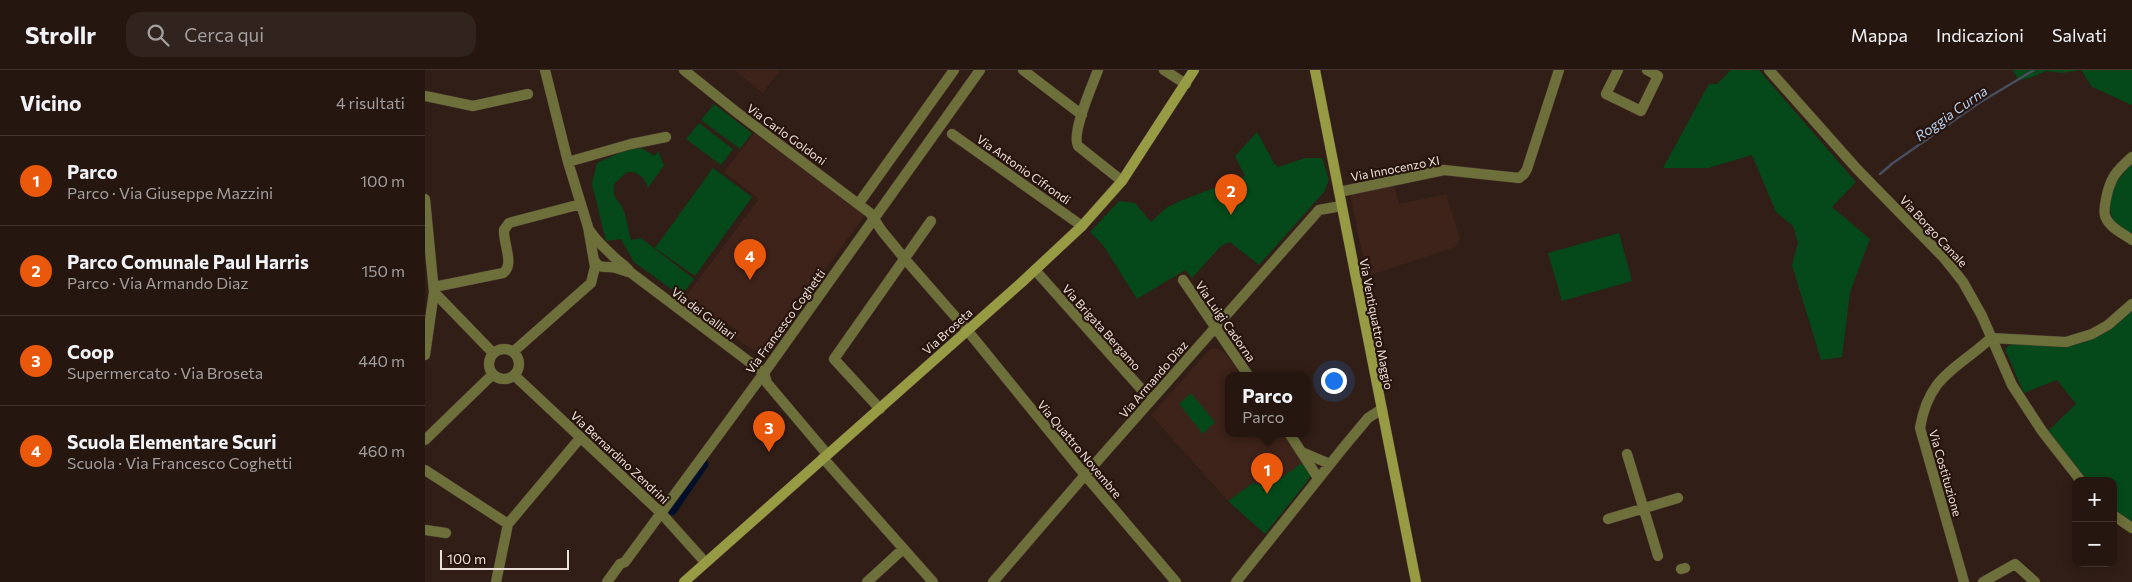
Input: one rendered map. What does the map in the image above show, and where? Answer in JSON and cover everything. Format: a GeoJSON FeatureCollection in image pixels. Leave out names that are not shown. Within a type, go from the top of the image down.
{"type":"FeatureCollection","features":[{"type":"Feature","properties":{"kind":"street"},"geometry":{"type":"LineString","coordinates":[[513,352],[591,282],[595,271],[588,227],[568,162],[545,70]]}},
{"type":"Feature","properties":{"kind":"street","name":"Via Carlo Goldoni"},"geometry":{"type":"LineString","coordinates":[[684,70],[735,111],[859,203],[874,218],[904,258]]}},
{"type":"Feature","properties":{"kind":"street"},"geometry":{"type":"LineString","coordinates":[[859,203],[954,70]]}},
{"type":"Feature","properties":{"kind":"street","name":"Via Francesco Coghetti"},"geometry":{"type":"LineString","coordinates":[[607,582],[620,564],[625,562],[764,373],[980,70]]}},
{"type":"Feature","properties":{"kind":"street"},"geometry":{"type":"LineString","coordinates":[[1023,70],[1082,114]]}},
{"type":"Feature","properties":{"kind":"street"},"geometry":{"type":"LineString","coordinates":[[1097,70],[1082,114],[1076,137],[1077,144],[1122,181]]}},
{"type":"Feature","properties":{"kind":"street"},"geometry":{"type":"LineString","coordinates":[[1164,70],[1186,84]]}},
{"type":"Feature","properties":{"kind":"street","name":"Via Broseta"},"geometry":{"type":"LineString","coordinates":[[684,582],[1082,226],[1122,181],[1194,70]]}},
{"type":"Feature","properties":{"kind":"street","name":"Via Ventiquattro Maggio"},"geometry":{"type":"LineString","coordinates":[[1315,70],[1416,582]]}},
{"type":"Feature","properties":{"kind":"street","name":"Via Innocenzo XI"},"geometry":{"type":"LineString","coordinates":[[1339,192],[1445,170],[1519,178],[1527,169],[1559,70]]}},
{"type":"Feature","properties":{"kind":"street"},"geometry":{"type":"LineString","coordinates":[[1618,70],[1606,94],[1641,111],[1658,76],[1647,70]]}},
{"type":"Feature","properties":{"kind":"street","name":"Via Borgo Canale"},"geometry":{"type":"LineString","coordinates":[[1769,70],[1857,169],[1944,258],[1963,282],[1974,300],[2011,384],[2042,431],[2078,477]]}},
{"type":"Feature","properties":{"kind":"street"},"geometry":{"type":"LineString","coordinates":[[425,96],[473,106],[528,94]]}},
{"type":"Feature","properties":{"kind":"street","name":"Via Antonio Cifrondi"},"geometry":{"type":"LineString","coordinates":[[952,134],[1082,226]]}},
{"type":"Feature","properties":{"kind":"street"},"geometry":{"type":"LineString","coordinates":[[568,162],[631,144],[666,138]]}},
{"type":"Feature","properties":{"kind":"street"},"geometry":{"type":"LineString","coordinates":[[2132,157],[2120,168],[2109,183],[2105,204],[2105,217],[2112,226],[2132,240]]}},
{"type":"Feature","properties":{"kind":"street"},"geometry":{"type":"LineString","coordinates":[[425,198],[434,289],[425,355]]}},
{"type":"Feature","properties":{"kind":"street"},"geometry":{"type":"LineString","coordinates":[[434,289],[503,273],[507,270],[509,264],[504,230],[509,223],[581,204]]}},
{"type":"Feature","properties":{"kind":"street","name":"Via Armando Diaz"},"geometry":{"type":"LineString","coordinates":[[993,582],[1319,210],[1341,206]]}},
{"type":"Feature","properties":{"kind":"street"},"geometry":{"type":"LineString","coordinates":[[880,408],[833,359],[931,221]]}},
{"type":"Feature","properties":{"kind":"street","name":"Via dei Galliari"},"geometry":{"type":"LineString","coordinates":[[588,227],[597,242],[627,267],[630,272],[764,373]]}},
{"type":"Feature","properties":{"kind":"street"},"geometry":{"type":"LineString","coordinates":[[601,249],[610,253],[612,263],[607,267],[599,267],[594,260],[597,252],[601,249]]}},
{"type":"Feature","properties":{"kind":"street","name":"Via Quattro Novembre"},"geometry":{"type":"LineString","coordinates":[[904,258],[967,330],[1085,475],[1176,582]]}},
{"type":"Feature","properties":{"kind":"street","name":"Via dei Galliari"},"geometry":{"type":"LineString","coordinates":[[607,267],[630,272]]}},
{"type":"Feature","properties":{"kind":"street","name":"Via Brigata Bergamo"},"geometry":{"type":"LineString","coordinates":[[1035,270],[1151,400]]}},
{"type":"Feature","properties":{"kind":"street","name":"Via Luigi Cadorna"},"geometry":{"type":"LineString","coordinates":[[1183,280],[1246,372]]}},
{"type":"Feature","properties":{"kind":"street"},"geometry":{"type":"LineString","coordinates":[[434,289],[493,353]]}},
{"type":"Feature","properties":{"kind":"street"},"geometry":{"type":"LineString","coordinates":[[1991,338],[2066,342],[2092,334],[2108,325],[2132,304]]}},
{"type":"Feature","properties":{"kind":"street","name":"Via Costituzione"},"geometry":{"type":"LineString","coordinates":[[1964,582],[1920,428],[1923,409],[1931,391],[1943,376],[1991,338]]}},
{"type":"Feature","properties":{"kind":"street"},"geometry":{"type":"LineString","coordinates":[[501,349],[513,352],[518,360],[517,370],[514,374],[506,378],[493,374],[489,366],[493,353],[501,349]]}},
{"type":"Feature","properties":{"kind":"street"},"geometry":{"type":"LineString","coordinates":[[764,373],[767,383],[825,456],[933,582]]}},
{"type":"Feature","properties":{"kind":"street"},"geometry":{"type":"LineString","coordinates":[[425,440],[493,374]]}},
{"type":"Feature","properties":{"kind":"street","name":"Via Bernardino Zendrini"},"geometry":{"type":"LineString","coordinates":[[514,374],[661,513],[705,562]]}},
{"type":"Feature","properties":{"kind":"street"},"geometry":{"type":"LineString","coordinates":[[1236,582],[1329,464],[1368,418],[1382,409]]}},
{"type":"Feature","properties":{"kind":"street"},"geometry":{"type":"LineString","coordinates":[[496,582],[508,524],[581,437]]}},
{"type":"Feature","properties":{"kind":"street"},"geometry":{"type":"LineString","coordinates":[[1292,437],[1318,478]]}},
{"type":"Feature","properties":{"kind":"street"},"geometry":{"type":"LineString","coordinates":[[1303,453],[1329,464]]}},
{"type":"Feature","properties":{"kind":"street"},"geometry":{"type":"LineString","coordinates":[[1627,454],[1658,556]]}},
{"type":"Feature","properties":{"kind":"street"},"geometry":{"type":"LineString","coordinates":[[425,470],[508,524]]}},
{"type":"Feature","properties":{"kind":"street"},"geometry":{"type":"LineString","coordinates":[[1608,519],[1678,498]]}},
{"type":"Feature","properties":{"kind":"street"},"geometry":{"type":"LineString","coordinates":[[2117,518],[2132,528]]}},
{"type":"Feature","properties":{"kind":"street"},"geometry":{"type":"LineString","coordinates":[[425,530],[446,533]]}},
{"type":"Feature","properties":{"kind":"street"},"geometry":{"type":"LineString","coordinates":[[867,582],[903,548]]}},
{"type":"Feature","properties":{"kind":"street"},"geometry":{"type":"LineString","coordinates":[[1983,582],[2015,564],[2035,582]]}},
{"type":"Feature","properties":{"kind":"shaded area"},"geometry":{"type":"Polygon","coordinates":[[[734,70],[780,70],[763,93],[734,70]]]}},
{"type":"Feature","properties":{"kind":"shaded area"},"geometry":{"type":"Polygon","coordinates":[[[755,132],[821,180],[827,187],[831,186],[864,214],[771,345],[760,351],[751,349],[736,338],[738,331],[722,320],[719,325],[684,299],[759,199],[724,172],[755,132]]]}},
{"type":"Feature","properties":{"kind":"shaded area"},"geometry":{"type":"Polygon","coordinates":[[[1394,184],[1399,204],[1446,194],[1460,238],[1456,247],[1367,276],[1350,194],[1394,184]]]}},
{"type":"Feature","properties":{"kind":"shaded area"},"geometry":{"type":"Polygon","coordinates":[[[1217,348],[1223,351],[1239,372],[1225,372],[1225,437],[1286,437],[1305,461],[1268,488],[1253,483],[1228,501],[1151,415],[1210,349],[1217,348]]]}},
{"type":"Feature","properties":{"kind":"green space"},"geometry":{"type":"Polygon","coordinates":[[[1731,70],[1759,70],[1856,182],[1832,207],[1870,239],[1850,292],[1842,357],[1821,360],[1792,265],[1798,243],[1793,226],[1776,212],[1752,155],[1708,168],[1663,168],[1709,84],[1717,84],[1731,70]]]}},
{"type":"Feature","properties":{"kind":"green space"},"geometry":{"type":"Polygon","coordinates":[[[2081,70],[2062,73],[2046,71],[2030,78],[2019,80],[2013,71],[2081,70]]]}},
{"type":"Feature","properties":{"kind":"green space"},"geometry":{"type":"Polygon","coordinates":[[[2081,70],[2132,70],[2132,105],[2092,87],[2081,70]]]}},
{"type":"Feature","properties":{"kind":"green space"},"geometry":{"type":"Polygon","coordinates":[[[714,104],[752,133],[740,149],[701,120],[714,104]]]}},
{"type":"Feature","properties":{"kind":"green space"},"geometry":{"type":"Polygon","coordinates":[[[699,123],[733,149],[721,165],[686,139],[699,123]]]}},
{"type":"Feature","properties":{"kind":"green space"},"geometry":{"type":"Polygon","coordinates":[[[1257,132],[1278,167],[1305,158],[1322,158],[1329,180],[1324,192],[1259,265],[1230,242],[1221,246],[1192,278],[1185,270],[1137,299],[1103,245],[1090,232],[1119,201],[1135,203],[1151,222],[1166,208],[1180,201],[1245,176],[1235,156],[1257,132]]]}},
{"type":"Feature","properties":{"kind":"green space"},"geometry":{"type":"Polygon","coordinates":[[[641,148],[655,156],[658,151],[664,165],[648,188],[640,175],[627,172],[614,184],[615,196],[624,213],[631,240],[641,238],[694,279],[681,296],[634,262],[621,239],[606,241],[592,184],[597,163],[626,150],[641,148]]]}},
{"type":"Feature","properties":{"kind":"green space"},"geometry":{"type":"Polygon","coordinates":[[[2132,162],[2132,236],[2113,220],[2106,196],[2132,162]]]}},
{"type":"Feature","properties":{"kind":"green space"},"geometry":{"type":"Polygon","coordinates":[[[713,168],[752,197],[695,276],[655,248],[713,168]]]}},
{"type":"Feature","properties":{"kind":"green space"},"geometry":{"type":"Polygon","coordinates":[[[1619,233],[1632,281],[1562,301],[1548,253],[1619,233]]]}},
{"type":"Feature","properties":{"kind":"green space"},"geometry":{"type":"Polygon","coordinates":[[[2132,308],[2132,526],[2117,515],[2117,477],[2085,477],[2048,431],[2076,404],[2057,380],[2024,393],[2005,349],[2011,344],[2063,345],[2132,308]]]}},
{"type":"Feature","properties":{"kind":"green space"},"geometry":{"type":"Polygon","coordinates":[[[1191,393],[1215,422],[1203,434],[1179,404],[1191,393]]]}},
{"type":"Feature","properties":{"kind":"green space"},"geometry":{"type":"Polygon","coordinates":[[[1305,461],[1312,473],[1265,534],[1228,501],[1253,483],[1268,487],[1305,461]]]}},
{"type":"Feature","properties":{"kind":"waterway","name":"Roggia Curna"},"geometry":{"type":"LineString","coordinates":[[1880,174],[1979,103],[2034,70]]}},
{"type":"Feature","properties":{"kind":"waterway"},"geometry":{"type":"LineString","coordinates":[[672,511],[704,464]]}},
{"type":"Feature","properties":{"kind":"place","name":"Parco Comunale Paul Harris"},"geometry":{"type":"Point","coordinates":[1231,215]}},
{"type":"Feature","properties":{"kind":"place","name":"Scuola Elementare Scuri"},"geometry":{"type":"Point","coordinates":[750,280]}},
{"type":"Feature","properties":{"kind":"place","name":"Coop"},"geometry":{"type":"Point","coordinates":[769,452]}},
{"type":"Feature","properties":{"kind":"place","name":"Parco"},"geometry":{"type":"Point","coordinates":[1267,494]}}]}
